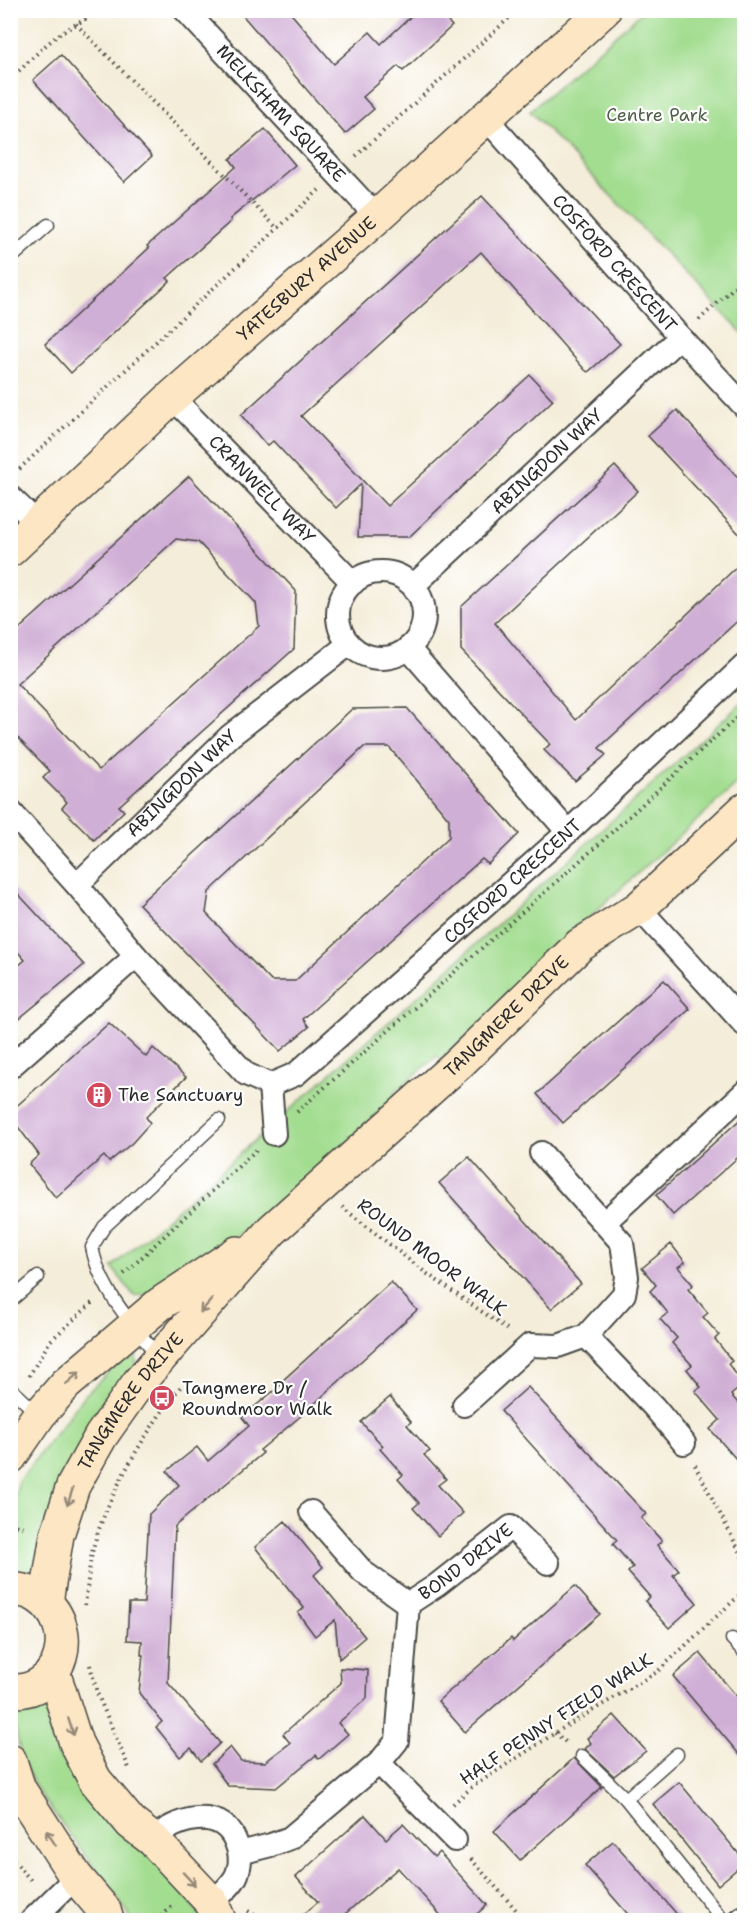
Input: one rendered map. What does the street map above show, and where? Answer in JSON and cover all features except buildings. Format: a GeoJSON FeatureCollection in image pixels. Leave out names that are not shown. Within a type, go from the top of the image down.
{"type":"FeatureCollection","features":[{"type":"Feature","properties":{"kind":"street","name":"MELKSHAM SQUARE"},"geometry":{"type":"LineString","coordinates":[[185,10],[377,217]]}},
{"type":"Feature","properties":{"kind":"street","name":"YATESBURY AVENUE"},"geometry":{"type":"LineString","coordinates":[[10,550],[172,397],[377,217],[604,10]]}},
{"type":"Feature","properties":{"kind":"street","name":"COSFORD CRESCENT"},"geometry":{"type":"LineString","coordinates":[[486,118],[744,406]]}},
{"type":"Feature","properties":{"kind":"street","name":"ABINGDON WAY"},"geometry":{"type":"LineString","coordinates":[[413,586],[680,337]]}},
{"type":"Feature","properties":{"kind":"street","name":"CRANWELL WAY"},"geometry":{"type":"LineString","coordinates":[[172,397],[352,583]]}},
{"type":"Feature","properties":{"kind":"street"},"geometry":{"type":"LineString","coordinates":[[10,497],[38,524]]}},
{"type":"Feature","properties":{"kind":"street"},"geometry":{"type":"LineString","coordinates":[[390,573],[413,586],[420,598],[423,625],[417,638],[408,648],[397,655],[385,658],[372,657],[360,652],[350,644],[342,633],[338,620],[339,606],[344,593],[352,583],[364,576],[390,573]]}},
{"type":"Feature","properties":{"kind":"street","name":"ABINGDON WAY"},"geometry":{"type":"LineString","coordinates":[[77,885],[230,736],[350,644]]}},
{"type":"Feature","properties":{"kind":"street"},"geometry":{"type":"LineString","coordinates":[[408,648],[568,832]]}},
{"type":"Feature","properties":{"kind":"street","name":"COSFORD CRESCENT"},"geometry":{"type":"LineString","coordinates":[[270,1085],[296,1074],[568,832],[744,666]]}},
{"type":"Feature","properties":{"kind":"street","name":"TANGMERE DRIVE"},"geometry":{"type":"LineString","coordinates":[[10,1457],[22,1399],[66,1384],[160,1304],[273,1230],[331,1203],[459,1063],[580,945],[639,908],[744,810]]}},
{"type":"Feature","properties":{"kind":"street"},"geometry":{"type":"LineString","coordinates":[[10,811],[77,885],[136,956],[246,1074],[270,1085],[274,1134]]}},
{"type":"Feature","properties":{"kind":"street"},"geometry":{"type":"LineString","coordinates":[[639,908],[744,1024]]}},
{"type":"Feature","properties":{"kind":"street"},"geometry":{"type":"LineString","coordinates":[[10,1067],[136,956]]}},
{"type":"Feature","properties":{"kind":"street"},"geometry":{"type":"LineString","coordinates":[[605,1222],[744,1093]]}},
{"type":"Feature","properties":{"kind":"street"},"geometry":{"type":"LineString","coordinates":[[464,1405],[530,1345],[558,1346],[586,1336],[624,1294],[627,1277],[622,1243],[541,1153]]}},
{"type":"Feature","properties":{"kind":"street","name":"TANGMERE DRIVE"},"geometry":{"type":"LineString","coordinates":[[46,1602],[57,1535],[73,1486],[101,1436],[139,1382],[273,1230]]}},
{"type":"Feature","properties":{"kind":"street"},"geometry":{"type":"LineString","coordinates":[[586,1336],[654,1407],[684,1443]]}},
{"type":"Feature","properties":{"kind":"street","name":"BOND DRIVE"},"geometry":{"type":"LineString","coordinates":[[311,1512],[363,1572],[408,1604]]}},
{"type":"Feature","properties":{"kind":"street","name":"BOND DRIVE"},"geometry":{"type":"LineString","coordinates":[[408,1604],[437,1585],[511,1527],[548,1563]]}},
{"type":"Feature","properties":{"kind":"street"},"geometry":{"type":"LineString","coordinates":[[10,1590],[32,1593],[46,1602],[56,1613],[62,1628],[63,1643],[60,1658],[53,1671],[42,1681],[30,1688],[10,1691]]}},
{"type":"Feature","properties":{"kind":"street","name":"BOND DRIVE"},"geometry":{"type":"LineString","coordinates":[[240,1853],[290,1838],[379,1763],[397,1741],[408,1604]]}},
{"type":"Feature","properties":{"kind":"street"},"geometry":{"type":"LineString","coordinates":[[53,1671],[76,1743],[95,1780],[131,1823],[153,1840],[219,1904],[238,1871],[240,1853],[231,1831],[220,1823],[207,1819],[185,1820],[160,1833],[153,1840]]}},
{"type":"Feature","properties":{"kind":"street"},"geometry":{"type":"LineString","coordinates":[[10,1761],[19,1790],[76,1877],[104,1910],[107,1920]]}},
{"type":"Feature","properties":{"kind":"street"},"geometry":{"type":"LineString","coordinates":[[379,1763],[455,1840]]}},
{"type":"Feature","properties":{"kind":"street"},"geometry":{"type":"LineString","coordinates":[[32,1920],[76,1877]]}},
{"type":"Feature","properties":{"kind":"street"},"geometry":{"type":"LineString","coordinates":[[740,1920],[744,1917]]}},
{"type":"Feature","properties":{"kind":"lane"},"geometry":{"type":"LineString","coordinates":[[10,259],[48,225]]}},
{"type":"Feature","properties":{"kind":"lane"},"geometry":{"type":"LineString","coordinates":[[160,1359],[107,1289],[95,1264],[92,1247],[104,1227],[219,1120]]}},
{"type":"Feature","properties":{"kind":"lane"},"geometry":{"type":"LineString","coordinates":[[10,1301],[38,1277]]}},
{"type":"Feature","properties":{"kind":"lane"},"geometry":{"type":"LineString","coordinates":[[732,1639],[744,1652]]}},
{"type":"Feature","properties":{"kind":"lane"},"geometry":{"type":"LineString","coordinates":[[626,1799],[677,1754]]}},
{"type":"Feature","properties":{"kind":"lane"},"geometry":{"type":"LineString","coordinates":[[582,1756],[626,1799],[723,1920]]}},
{"type":"Feature","properties":{"kind":"path"},"geometry":{"type":"LineString","coordinates":[[78,10],[86,20]]}},
{"type":"Feature","properties":{"kind":"path"},"geometry":{"type":"LineString","coordinates":[[10,79],[56,37],[86,20],[97,10]]}},
{"type":"Feature","properties":{"kind":"path"},"geometry":{"type":"LineString","coordinates":[[10,478],[337,173],[518,10]]}},
{"type":"Feature","properties":{"kind":"path"},"geometry":{"type":"LineString","coordinates":[[76,24],[278,229]]}},
{"type":"Feature","properties":{"kind":"path"},"geometry":{"type":"LineString","coordinates":[[680,337],[744,278]]}},
{"type":"Feature","properties":{"kind":"path"},"geometry":{"type":"LineString","coordinates":[[22,1399],[50,1341],[274,1134],[599,844],[744,711]]}},
{"type":"Feature","properties":{"kind":"path","name":"ROUND MOOR WALK"},"geometry":{"type":"LineString","coordinates":[[331,1203],[530,1345]]}},
{"type":"Feature","properties":{"kind":"path"},"geometry":{"type":"LineString","coordinates":[[84,1614],[95,1543],[110,1500],[159,1413],[185,1380]]}},
{"type":"Feature","properties":{"kind":"path"},"geometry":{"type":"LineString","coordinates":[[684,1443],[744,1560]]}},
{"type":"Feature","properties":{"kind":"path","name":"HALF PENNY FIELD WALK"},"geometry":{"type":"LineString","coordinates":[[435,1821],[472,1787],[555,1732],[657,1672],[744,1591]]}},
{"type":"Feature","properties":{"kind":"path"},"geometry":{"type":"LineString","coordinates":[[89,1659],[97,1693],[127,1765],[133,1774]]}},
{"type":"Feature","properties":{"kind":"path"},"geometry":{"type":"LineString","coordinates":[[455,1840],[525,1920]]}},
{"type":"Feature","properties":{"kind":"path"},"geometry":{"type":"LineString","coordinates":[[219,1904],[237,1904],[262,1920]]}},
{"type":"Feature","properties":{"kind":"green space","name":"Centre Park"},"geometry":{"type":"Polygon","coordinates":[[[643,11],[744,11],[744,335],[530,111],[643,11]]]}},
{"type":"Feature","properties":{"kind":"green space"},"geometry":{"type":"Polygon","coordinates":[[[744,701],[744,778],[595,912],[554,957],[442,1060],[437,1056],[394,1093],[398,1099],[288,1199],[158,1293],[134,1296],[112,1267],[434,982],[744,701]]]}},
{"type":"Feature","properties":{"kind":"green space"},"geometry":{"type":"Polygon","coordinates":[[[136,1346],[136,1372],[40,1586],[11,1579],[11,1508],[19,1481],[86,1394],[136,1346]]]}},
{"type":"Feature","properties":{"kind":"green space"},"geometry":{"type":"Polygon","coordinates":[[[55,1700],[156,1858],[204,1920],[130,1920],[129,1914],[40,1794],[22,1761],[11,1708],[31,1707],[55,1700]]]}},
{"type":"Feature","properties":{"kind":"place","name":"The Sanctuary"},"geometry":{"type":"Point","coordinates":[99,1095]}},
{"type":"Feature","properties":{"kind":"place","name":"Tangmere Dr / Roundmoor Walk"},"geometry":{"type":"Point","coordinates":[162,1398]}}]}
